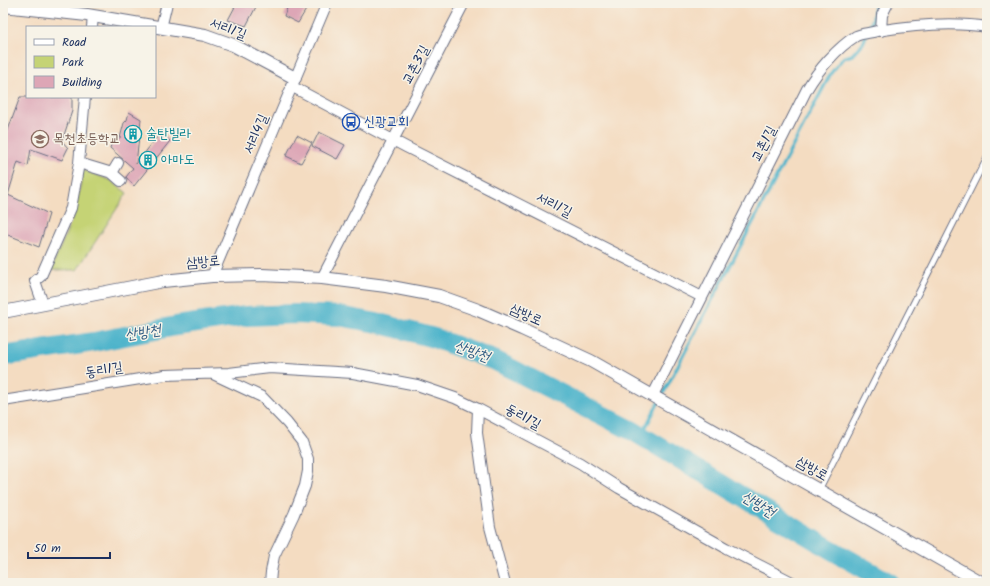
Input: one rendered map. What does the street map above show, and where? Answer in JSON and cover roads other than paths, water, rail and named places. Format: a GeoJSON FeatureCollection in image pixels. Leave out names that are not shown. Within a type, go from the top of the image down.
{"type":"FeatureCollection","features":[{"type":"Feature","properties":{"kind":"street"},"geometry":{"type":"LineString","coordinates":[[161,28],[167,3]]}},
{"type":"Feature","properties":{"kind":"street","name":"서리4길"},"geometry":{"type":"LineString","coordinates":[[212,276],[327,3]]}},
{"type":"Feature","properties":{"kind":"street","name":"교촌3길"},"geometry":{"type":"LineString","coordinates":[[393,140],[464,3]]}},
{"type":"Feature","properties":{"kind":"street"},"geometry":{"type":"LineString","coordinates":[[878,31],[882,15],[888,3]]}},
{"type":"Feature","properties":{"kind":"street","name":"서리1길"},"geometry":{"type":"LineString","coordinates":[[3,6],[93,22],[138,26]]}},
{"type":"Feature","properties":{"kind":"street","name":"교촌1길"},"geometry":{"type":"LineString","coordinates":[[654,396],[702,297],[809,85],[826,63],[845,45],[859,35],[878,31],[934,25],[987,27]]}},
{"type":"Feature","properties":{"kind":"street","name":"서리1길"},"geometry":{"type":"LineString","coordinates":[[156,28],[205,35],[233,45],[393,140],[702,297]]}},
{"type":"Feature","properties":{"kind":"street"},"geometry":{"type":"LineString","coordinates":[[43,304],[35,281],[42,276],[71,208],[79,163],[85,98]]}},
{"type":"Feature","properties":{"kind":"street"},"geometry":{"type":"LineString","coordinates":[[322,278],[393,140]]}},
{"type":"Feature","properties":{"kind":"street"},"geometry":{"type":"LineString","coordinates":[[79,163],[112,173],[121,180]]}},
{"type":"Feature","properties":{"kind":"street"},"geometry":{"type":"LineString","coordinates":[[112,173],[118,163]]}},
{"type":"Feature","properties":{"kind":"street","name":"삼방로"},"geometry":{"type":"LineString","coordinates":[[3,312],[163,281],[212,276],[262,275],[322,278],[386,286],[439,296],[478,310],[591,361],[982,583]]}},
{"type":"Feature","properties":{"kind":"street","name":"동리1길"},"geometry":{"type":"LineString","coordinates":[[3,401],[165,374],[209,372],[229,373],[270,368],[353,373],[417,386],[455,398],[478,409],[580,463],[625,492],[726,548],[794,583]]}},
{"type":"Feature","properties":{"kind":"street","name":"동리1길"},"geometry":{"type":"LineString","coordinates":[[209,372],[262,397],[287,423],[302,442],[308,459],[308,471],[305,486],[294,514],[274,556],[270,583]]}},
{"type":"Feature","properties":{"kind":"street"},"geometry":{"type":"LineString","coordinates":[[478,409],[477,433],[490,527],[505,583]]}},
{"type":"Feature","properties":{"kind":"lane"},"geometry":{"type":"LineString","coordinates":[[819,490],[987,157]]}},
{"type":"Feature","properties":{"kind":"waterway"},"geometry":{"type":"LineString","coordinates":[[641,436],[831,73],[843,58],[852,55],[863,43],[873,18],[875,3]]}},
{"type":"Feature","properties":{"kind":"waterway","name":"산방천"},"geometry":{"type":"LineString","coordinates":[[3,356],[94,342],[176,326],[246,316],[295,314],[339,316],[382,324],[434,338],[496,361],[633,431],[830,549],[890,583]]}},
{"type":"Feature","properties":{"kind":"place","name":"신광교회"},"geometry":{"type":"Point","coordinates":[351,122]}},
{"type":"Feature","properties":{"kind":"place","name":"술탄빌라"},"geometry":{"type":"Point","coordinates":[133,134]}},
{"type":"Feature","properties":{"kind":"place","name":"목천초등학교"},"geometry":{"type":"Point","coordinates":[40,139]}},
{"type":"Feature","properties":{"kind":"place","name":"아마도"},"geometry":{"type":"Point","coordinates":[148,160]}}]}
